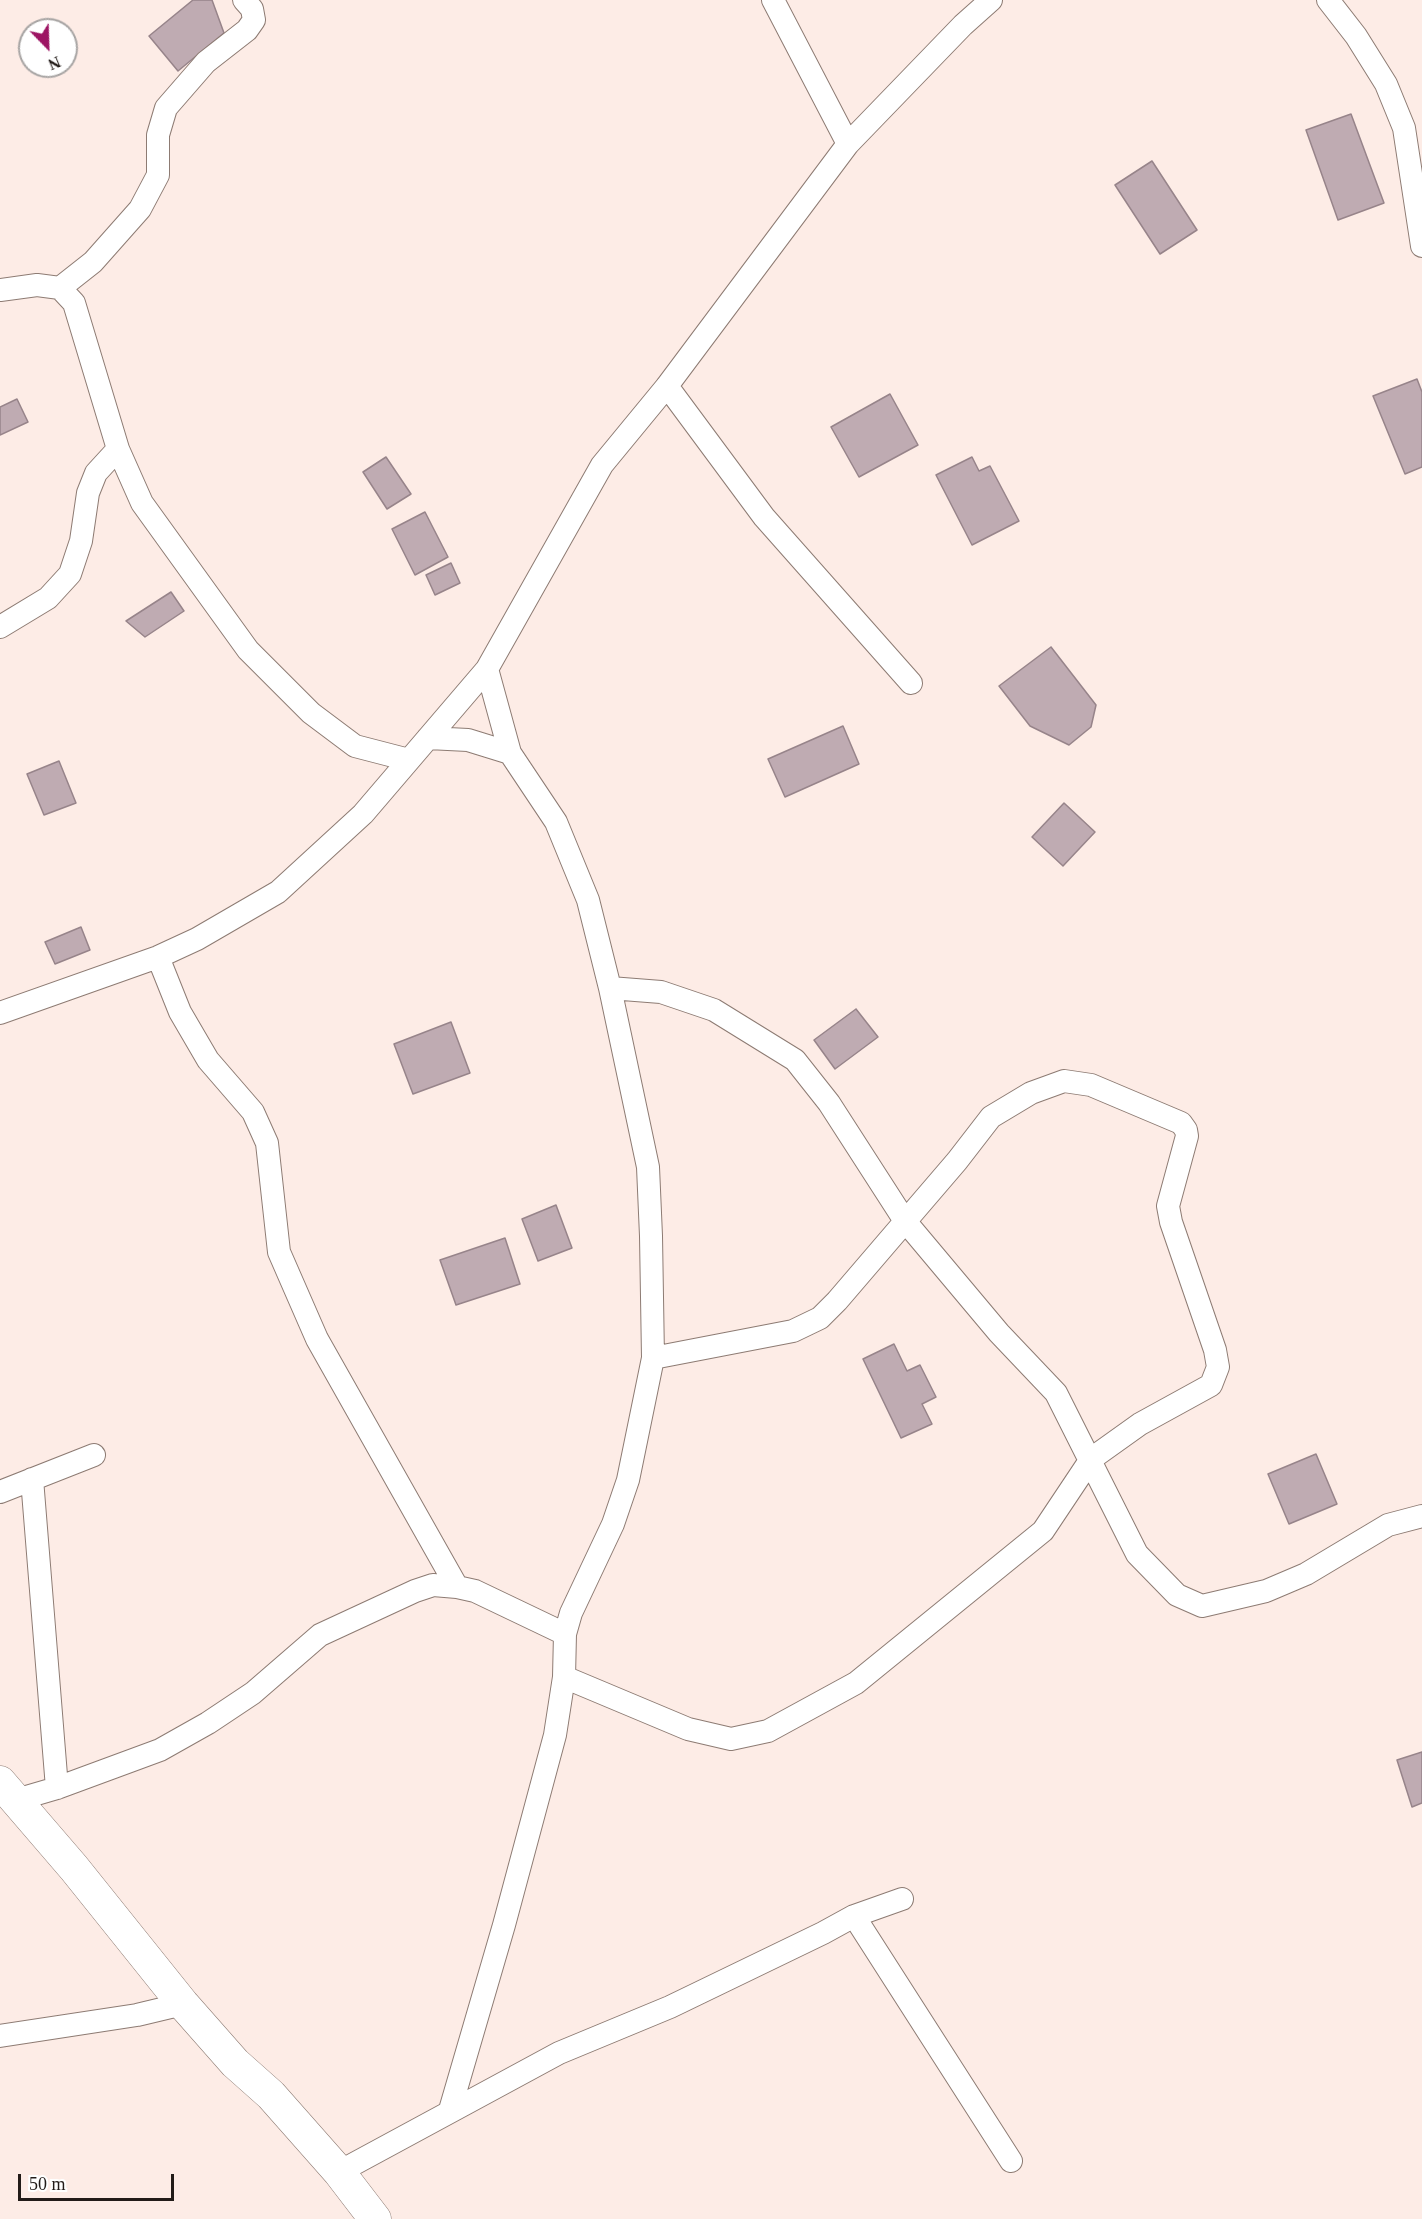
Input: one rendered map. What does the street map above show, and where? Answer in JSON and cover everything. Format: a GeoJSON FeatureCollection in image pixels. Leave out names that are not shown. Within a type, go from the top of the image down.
{"type":"FeatureCollection","features":[{"type":"Feature","properties":{"kind":"street"},"geometry":{"type":"LineString","coordinates":[[60,288],[93,262],[140,209],[158,175],[158,135],[166,108],[206,62],[247,30],[254,20],[252,9],[244,0]]}},
{"type":"Feature","properties":{"kind":"street"},"geometry":{"type":"LineString","coordinates":[[773,0],[848,144]]}},
{"type":"Feature","properties":{"kind":"street"},"geometry":{"type":"LineString","coordinates":[[0,1013],[158,957],[198,939],[278,892],[363,814],[487,669],[602,465],[668,386],[848,144],[963,25],[991,0]]}},
{"type":"Feature","properties":{"kind":"street"},"geometry":{"type":"LineString","coordinates":[[1328,0],[1356,36],[1386,84],[1404,128],[1422,246]]}},
{"type":"Feature","properties":{"kind":"street"},"geometry":{"type":"LineString","coordinates":[[0,290],[37,285],[60,288],[74,303],[118,449],[142,503],[248,650],[311,713],[355,746],[410,760]]}},
{"type":"Feature","properties":{"kind":"street"},"geometry":{"type":"LineString","coordinates":[[668,386],[764,517],[911,683]]}},
{"type":"Feature","properties":{"kind":"street"},"geometry":{"type":"LineString","coordinates":[[0,627],[48,598],[70,574],[81,541],[88,493],[96,473],[118,449]]}},
{"type":"Feature","properties":{"kind":"street"},"geometry":{"type":"LineString","coordinates":[[450,2110],[504,1925],[555,1735],[564,1677],[565,1634],[571,1612],[613,1524],[628,1480],[652,1358],[648,1167],[610,988],[588,900],[556,822],[510,753],[487,669]]}},
{"type":"Feature","properties":{"kind":"street"},"geometry":{"type":"LineString","coordinates":[[428,738],[468,740],[510,753]]}},
{"type":"Feature","properties":{"kind":"street"},"geometry":{"type":"LineString","coordinates":[[158,957],[180,1012],[202,1050],[253,1112],[267,1143],[279,1252],[317,1339],[457,1587]]}},
{"type":"Feature","properties":{"kind":"street"},"geometry":{"type":"LineString","coordinates":[[610,988],[661,992],[714,1010],[795,1060],[829,1103],[905,1221],[999,1333],[1056,1392],[1137,1554],[1177,1595],[1202,1606],[1266,1591],[1306,1574],[1388,1525],[1422,1516]]}},
{"type":"Feature","properties":{"kind":"street"},"geometry":{"type":"LineString","coordinates":[[564,1677],[688,1729],[731,1739],[768,1731],[856,1683],[1043,1531],[1091,1459],[1140,1424],[1211,1385],[1218,1367],[1215,1350],[1171,1221],[1168,1206],[1187,1136],[1186,1130],[1181,1123],[1091,1085],[1064,1081],[1031,1093],[992,1117],[837,1301],[820,1318],[793,1331],[652,1358]]}},
{"type":"Feature","properties":{"kind":"street"},"geometry":{"type":"LineString","coordinates":[[0,1492],[94,1455]]}},
{"type":"Feature","properties":{"kind":"street"},"geometry":{"type":"LineString","coordinates":[[32,1479],[57,1788]]}},
{"type":"Feature","properties":{"kind":"street"},"geometry":{"type":"LineString","coordinates":[[8,1791],[57,1788],[160,1750],[208,1723],[253,1693],[320,1635],[433,1585],[475,1591],[565,1634]]}},
{"type":"Feature","properties":{"kind":"street"},"geometry":{"type":"LineString","coordinates":[[8,1791],[183,2004],[235,2063],[271,2095],[339,2172],[375,2219]]}},
{"type":"Feature","properties":{"kind":"street"},"geometry":{"type":"LineString","coordinates":[[339,2172],[559,2053],[670,2007],[854,1916],[902,1899]]}},
{"type":"Feature","properties":{"kind":"street"},"geometry":{"type":"LineString","coordinates":[[854,1916],[1011,2161]]}},
{"type":"Feature","properties":{"kind":"street"},"geometry":{"type":"LineString","coordinates":[[0,2036],[137,2015],[183,2004]]}},
{"type":"Feature","properties":{"kind":"building"},"geometry":{"type":"Polygon","coordinates":[[[193,0],[212,0],[224,33],[178,71],[149,36],[193,0]]]}},
{"type":"Feature","properties":{"kind":"building"},"geometry":{"type":"Polygon","coordinates":[[[1351,114],[1384,203],[1338,220],[1306,130],[1351,114]]]}},
{"type":"Feature","properties":{"kind":"building"},"geometry":{"type":"Polygon","coordinates":[[[1152,161],[1197,230],[1160,254],[1115,185],[1152,161]]]}},
{"type":"Feature","properties":{"kind":"building"},"geometry":{"type":"Polygon","coordinates":[[[1417,379],[1422,392],[1422,467],[1405,474],[1373,396],[1417,379]]]}},
{"type":"Feature","properties":{"kind":"building"},"geometry":{"type":"Polygon","coordinates":[[[890,394],[918,445],[859,477],[831,427],[890,394]]]}},
{"type":"Feature","properties":{"kind":"building"},"geometry":{"type":"Polygon","coordinates":[[[17,399],[28,422],[0,435],[0,407],[17,399]]]}},
{"type":"Feature","properties":{"kind":"building"},"geometry":{"type":"Polygon","coordinates":[[[386,457],[411,494],[387,509],[363,472],[386,457]]]}},
{"type":"Feature","properties":{"kind":"building"},"geometry":{"type":"Polygon","coordinates":[[[972,457],[979,471],[990,466],[1019,521],[972,545],[936,475],[972,457]]]}},
{"type":"Feature","properties":{"kind":"building"},"geometry":{"type":"Polygon","coordinates":[[[425,512],[448,557],[415,575],[392,529],[425,512]]]}},
{"type":"Feature","properties":{"kind":"building"},"geometry":{"type":"Polygon","coordinates":[[[451,563],[460,583],[435,595],[426,575],[451,563]]]}},
{"type":"Feature","properties":{"kind":"building"},"geometry":{"type":"Polygon","coordinates":[[[171,592],[184,611],[145,637],[126,621],[171,592]]]}},
{"type":"Feature","properties":{"kind":"building"},"geometry":{"type":"Polygon","coordinates":[[[1051,647],[1096,705],[1091,727],[1069,745],[1030,726],[999,686],[1051,647]]]}},
{"type":"Feature","properties":{"kind":"building"},"geometry":{"type":"Polygon","coordinates":[[[843,726],[859,764],[785,797],[768,759],[843,726]]]}},
{"type":"Feature","properties":{"kind":"building"},"geometry":{"type":"Polygon","coordinates":[[[59,761],[76,803],[44,815],[27,774],[59,761]]]}},
{"type":"Feature","properties":{"kind":"building"},"geometry":{"type":"Polygon","coordinates":[[[1064,803],[1095,832],[1063,866],[1032,837],[1064,803]]]}},
{"type":"Feature","properties":{"kind":"building"},"geometry":{"type":"Polygon","coordinates":[[[81,927],[90,950],[55,964],[45,942],[81,927]]]}},
{"type":"Feature","properties":{"kind":"building"},"geometry":{"type":"Polygon","coordinates":[[[856,1009],[878,1037],[835,1069],[814,1040],[856,1009]]]}},
{"type":"Feature","properties":{"kind":"building"},"geometry":{"type":"Polygon","coordinates":[[[451,1022],[470,1073],[413,1094],[394,1044],[451,1022]]]}},
{"type":"Feature","properties":{"kind":"building"},"geometry":{"type":"Polygon","coordinates":[[[556,1205],[572,1248],[538,1261],[522,1219],[556,1205]]]}},
{"type":"Feature","properties":{"kind":"building"},"geometry":{"type":"Polygon","coordinates":[[[505,1238],[520,1284],[456,1305],[440,1260],[505,1238]]]}},
{"type":"Feature","properties":{"kind":"building"},"geometry":{"type":"Polygon","coordinates":[[[894,1344],[907,1371],[920,1365],[936,1397],[922,1404],[932,1424],[901,1438],[863,1359],[894,1344]]]}},
{"type":"Feature","properties":{"kind":"building"},"geometry":{"type":"Polygon","coordinates":[[[1316,1454],[1337,1504],[1289,1524],[1268,1474],[1316,1454]]]}},
{"type":"Feature","properties":{"kind":"building"},"geometry":{"type":"Polygon","coordinates":[[[1422,1752],[1422,1803],[1412,1807],[1397,1760],[1422,1752]]]}}]}
